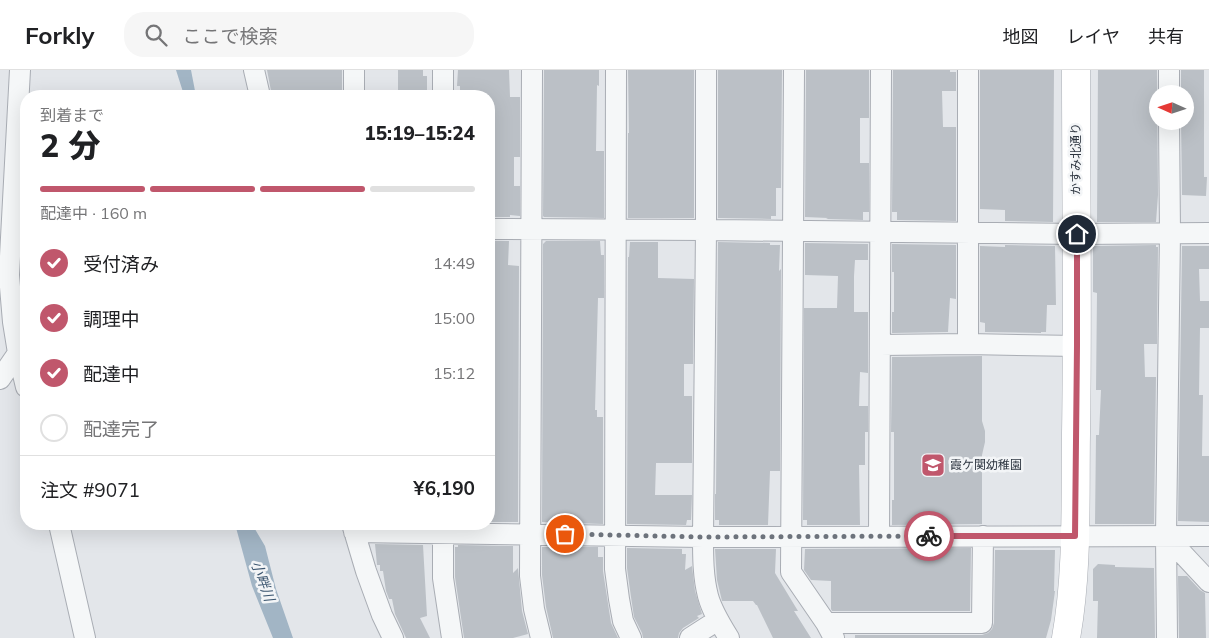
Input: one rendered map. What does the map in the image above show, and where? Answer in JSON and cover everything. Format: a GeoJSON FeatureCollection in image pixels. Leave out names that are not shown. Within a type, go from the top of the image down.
{"type":"FeatureCollection","features":[{"type":"Feature","properties":{"kind":"street"},"geometry":{"type":"LineString","coordinates":[[20,70],[4,275],[20,361]]}},
{"type":"Feature","properties":{"kind":"street"},"geometry":{"type":"LineString","coordinates":[[254,70],[259,90]]}},
{"type":"Feature","properties":{"kind":"street"},"geometry":{"type":"LineString","coordinates":[[354,70],[354,90]]}},
{"type":"Feature","properties":{"kind":"street"},"geometry":{"type":"LineString","coordinates":[[443,70],[443,90]]}},
{"type":"Feature","properties":{"kind":"street"},"geometry":{"type":"LineString","coordinates":[[532,70],[530,576],[534,609],[541,638]]}},
{"type":"Feature","properties":{"kind":"street"},"geometry":{"type":"LineString","coordinates":[[616,70],[615,569],[624,622],[631,638]]}},
{"type":"Feature","properties":{"kind":"street"},"geometry":{"type":"LineString","coordinates":[[706,70],[704,564],[708,596],[718,620],[729,638]]}},
{"type":"Feature","properties":{"kind":"street"},"geometry":{"type":"LineString","coordinates":[[794,70],[791,572],[830,631],[982,623],[983,536]]}},
{"type":"Feature","properties":{"kind":"street"},"geometry":{"type":"LineString","coordinates":[[879,536],[881,70]]}},
{"type":"Feature","properties":{"kind":"street"},"geometry":{"type":"LineString","coordinates":[[968,70],[968,344]]}},
{"type":"Feature","properties":{"kind":"street","name":"かすみ北通り"},"geometry":{"type":"LineString","coordinates":[[1066,638],[1071,613],[1075,536],[1077,346],[1076,70]]}},
{"type":"Feature","properties":{"kind":"street"},"geometry":{"type":"LineString","coordinates":[[1169,70],[1169,85]]}},
{"type":"Feature","properties":{"kind":"street"},"geometry":{"type":"LineString","coordinates":[[1167,638],[1169,130]]}},
{"type":"Feature","properties":{"kind":"street"},"geometry":{"type":"LineString","coordinates":[[495,229],[968,234],[1209,233]]}},
{"type":"Feature","properties":{"kind":"street"},"geometry":{"type":"LineString","coordinates":[[880,345],[1077,346]]}},
{"type":"Feature","properties":{"kind":"street"},"geometry":{"type":"LineString","coordinates":[[0,379],[18,352]]}},
{"type":"Feature","properties":{"kind":"street"},"geometry":{"type":"LineString","coordinates":[[60,530],[85,638]]}},
{"type":"Feature","properties":{"kind":"street"},"geometry":{"type":"LineString","coordinates":[[354,530],[382,615],[393,638]]}},
{"type":"Feature","properties":{"kind":"street"},"geometry":{"type":"LineString","coordinates":[[443,530],[443,578],[452,638]]}},
{"type":"Feature","properties":{"kind":"street"},"geometry":{"type":"LineString","coordinates":[[472,530],[531,534],[703,537],[1209,536]]}},
{"type":"Feature","properties":{"kind":"street"},"geometry":{"type":"LineString","coordinates":[[1166,536],[1209,582]]}},
{"type":"Feature","properties":{"kind":"street"},"geometry":{"type":"LineString","coordinates":[[690,638],[718,620]]}},
{"type":"Feature","properties":{"kind":"water"},"geometry":{"type":"Polygon","coordinates":[[[176,70],[191,70],[195,90],[182,90],[176,70]]]}},
{"type":"Feature","properties":{"kind":"water","name":"小畔川"},"geometry":{"type":"Polygon","coordinates":[[[237,530],[256,530],[265,546],[276,589],[293,638],[273,638],[252,586],[237,530]]]}},
{"type":"Feature","properties":{"kind":"building"},"geometry":{"type":"Polygon","coordinates":[[[267,70],[342,70],[342,90],[271,90],[267,70]]]}},
{"type":"Feature","properties":{"kind":"building"},"geometry":{"type":"Polygon","coordinates":[[[398,70],[423,70],[423,76],[427,76],[427,90],[398,90],[398,70]]]}},
{"type":"Feature","properties":{"kind":"building"},"geometry":{"type":"Polygon","coordinates":[[[458,70],[509,70],[510,97],[520,97],[520,157],[514,157],[514,186],[520,186],[520,216],[495,217],[495,90],[460,90],[460,86],[457,86],[458,70]]]}},
{"type":"Feature","properties":{"kind":"building"},"geometry":{"type":"Polygon","coordinates":[[[544,70],[599,70],[596,151],[604,151],[604,218],[543,216],[544,70]]]}},
{"type":"Feature","properties":{"kind":"building"},"geometry":{"type":"Polygon","coordinates":[[[628,70],[694,70],[694,218],[628,218],[628,70]]]}},
{"type":"Feature","properties":{"kind":"building"},"geometry":{"type":"Polygon","coordinates":[[[718,70],[782,70],[781,188],[776,188],[776,216],[771,216],[771,219],[718,218],[718,70]]]}},
{"type":"Feature","properties":{"kind":"building"},"geometry":{"type":"Polygon","coordinates":[[[806,70],[869,70],[869,118],[860,118],[860,163],[869,163],[869,212],[863,212],[863,220],[805,217],[806,70]]]}},
{"type":"Feature","properties":{"kind":"building"},"geometry":{"type":"Polygon","coordinates":[[[893,70],[950,70],[950,72],[956,72],[956,91],[942,91],[943,127],[956,127],[956,221],[897,220],[897,212],[892,212],[893,70]]]}},
{"type":"Feature","properties":{"kind":"building"},"geometry":{"type":"Polygon","coordinates":[[[980,70],[1054,70],[1053,222],[1005,221],[1005,210],[980,209],[980,70]]]}},
{"type":"Feature","properties":{"kind":"building"},"geometry":{"type":"Polygon","coordinates":[[[1098,70],[1157,70],[1157,85],[1149,85],[1149,130],[1157,130],[1158,195],[1156,222],[1097,222],[1098,70]]]}},
{"type":"Feature","properties":{"kind":"building"},"geometry":{"type":"Polygon","coordinates":[[[1181,70],[1204,70],[1204,177],[1207,177],[1206,196],[1182,195],[1181,130],[1194,130],[1194,85],[1181,85],[1181,70]]]}},
{"type":"Feature","properties":{"kind":"building"},"geometry":{"type":"Polygon","coordinates":[[[495,241],[509,241],[508,265],[519,266],[518,522],[495,522],[495,241]]]}},
{"type":"Feature","properties":{"kind":"building"},"geometry":{"type":"Polygon","coordinates":[[[546,241],[600,241],[601,255],[604,255],[604,298],[598,298],[595,410],[597,410],[597,417],[603,417],[603,524],[542,522],[543,244],[546,241]]]}},
{"type":"Feature","properties":{"kind":"building"},"geometry":{"type":"Polygon","coordinates":[[[630,242],[658,242],[658,278],[694,279],[693,364],[684,364],[684,396],[692,396],[692,463],[656,463],[655,495],[692,495],[691,520],[687,520],[686,525],[627,524],[628,257],[630,242]]]}},
{"type":"Feature","properties":{"kind":"building"},"geometry":{"type":"Polygon","coordinates":[[[718,242],[770,243],[770,245],[780,245],[780,471],[770,471],[768,525],[719,525],[719,520],[715,520],[718,242]]]}},
{"type":"Feature","properties":{"kind":"building"},"geometry":{"type":"Polygon","coordinates":[[[805,243],[868,244],[868,260],[855,260],[854,276],[854,312],[868,312],[868,373],[860,372],[859,406],[868,406],[868,432],[865,432],[865,465],[859,465],[860,525],[807,525],[807,520],[803,520],[804,308],[837,308],[838,276],[805,275],[805,243]]]}},
{"type":"Feature","properties":{"kind":"building"},"geometry":{"type":"Polygon","coordinates":[[[892,244],[956,245],[956,299],[950,298],[948,332],[892,333],[894,272],[892,272],[892,244]]]}},
{"type":"Feature","properties":{"kind":"building"},"geometry":{"type":"Polygon","coordinates":[[[1005,245],[1055,246],[1056,305],[1047,305],[1046,332],[985,332],[985,323],[980,322],[980,246],[1005,247],[1005,245]]]}},
{"type":"Feature","properties":{"kind":"building"},"geometry":{"type":"Polygon","coordinates":[[[1156,245],[1158,247],[1157,344],[1144,344],[1145,377],[1156,377],[1154,524],[1095,524],[1096,435],[1099,435],[1101,390],[1096,390],[1097,293],[1093,292],[1093,246],[1156,245]]]}},
{"type":"Feature","properties":{"kind":"building"},"geometry":{"type":"Polygon","coordinates":[[[1182,246],[1209,246],[1209,269],[1199,269],[1200,301],[1209,301],[1209,328],[1200,328],[1199,395],[1203,395],[1202,456],[1209,456],[1209,522],[1178,521],[1182,246]]]}},
{"type":"Feature","properties":{"kind":"building"},"geometry":{"type":"Polygon","coordinates":[[[982,356],[982,421],[985,431],[985,442],[982,455],[982,524],[892,525],[894,432],[891,432],[892,357],[982,356]]]}},
{"type":"Feature","properties":{"kind":"building"},"geometry":{"type":"Polygon","coordinates":[[[375,544],[423,545],[427,616],[420,618],[430,638],[406,638],[395,614],[392,599],[389,599],[386,591],[383,571],[380,571],[380,565],[377,565],[375,544]]]}},
{"type":"Feature","properties":{"kind":"building"},"geometry":{"type":"Polygon","coordinates":[[[458,545],[513,546],[513,573],[518,568],[522,611],[528,634],[513,638],[464,638],[455,577],[455,547],[458,547],[458,545]]]}},
{"type":"Feature","properties":{"kind":"building"},"geometry":{"type":"Polygon","coordinates":[[[542,547],[598,547],[598,557],[603,557],[603,571],[611,623],[618,638],[553,638],[546,607],[542,575],[542,547]]]}},
{"type":"Feature","properties":{"kind":"building"},"geometry":{"type":"Polygon","coordinates":[[[627,548],[682,549],[682,554],[686,554],[685,570],[692,566],[695,591],[702,614],[683,628],[678,638],[643,638],[634,617],[627,568],[627,548]]]}},
{"type":"Feature","properties":{"kind":"building"},"geometry":{"type":"Polygon","coordinates":[[[971,548],[970,611],[832,611],[831,581],[811,580],[804,570],[805,549],[971,548]]]}},
{"type":"Feature","properties":{"kind":"building"},"geometry":{"type":"Polygon","coordinates":[[[715,549],[776,549],[775,573],[798,611],[794,611],[811,638],[773,638],[757,605],[753,601],[722,601],[717,580],[715,549]]]}},
{"type":"Feature","properties":{"kind":"building"},"geometry":{"type":"Polygon","coordinates":[[[995,550],[1055,550],[1055,591],[1051,620],[1046,638],[855,638],[855,635],[982,635],[988,633],[994,623],[995,550]]]}},
{"type":"Feature","properties":{"kind":"building"},"geometry":{"type":"Polygon","coordinates":[[[1098,564],[1115,565],[1115,567],[1154,568],[1155,638],[1097,638],[1098,601],[1093,601],[1093,569],[1098,564]]]}},
{"type":"Feature","properties":{"kind":"building"},"geometry":{"type":"Polygon","coordinates":[[[1178,576],[1187,576],[1205,593],[1206,638],[1179,638],[1178,576]]]}},
{"type":"Feature","properties":{"kind":"way so far"},"geometry":{"type":"LineString","coordinates":[[565,534],[703,537],[929,536]]}},
{"type":"Feature","properties":{"kind":"place","name":"霞ケ関幼稚園"},"geometry":{"type":"Point","coordinates":[933,465]}},
{"type":"Feature","properties":{"kind":"route"},"geometry":{"type":"LineString","coordinates":[[929,536],[1075,536],[1077,234]]}}]}
